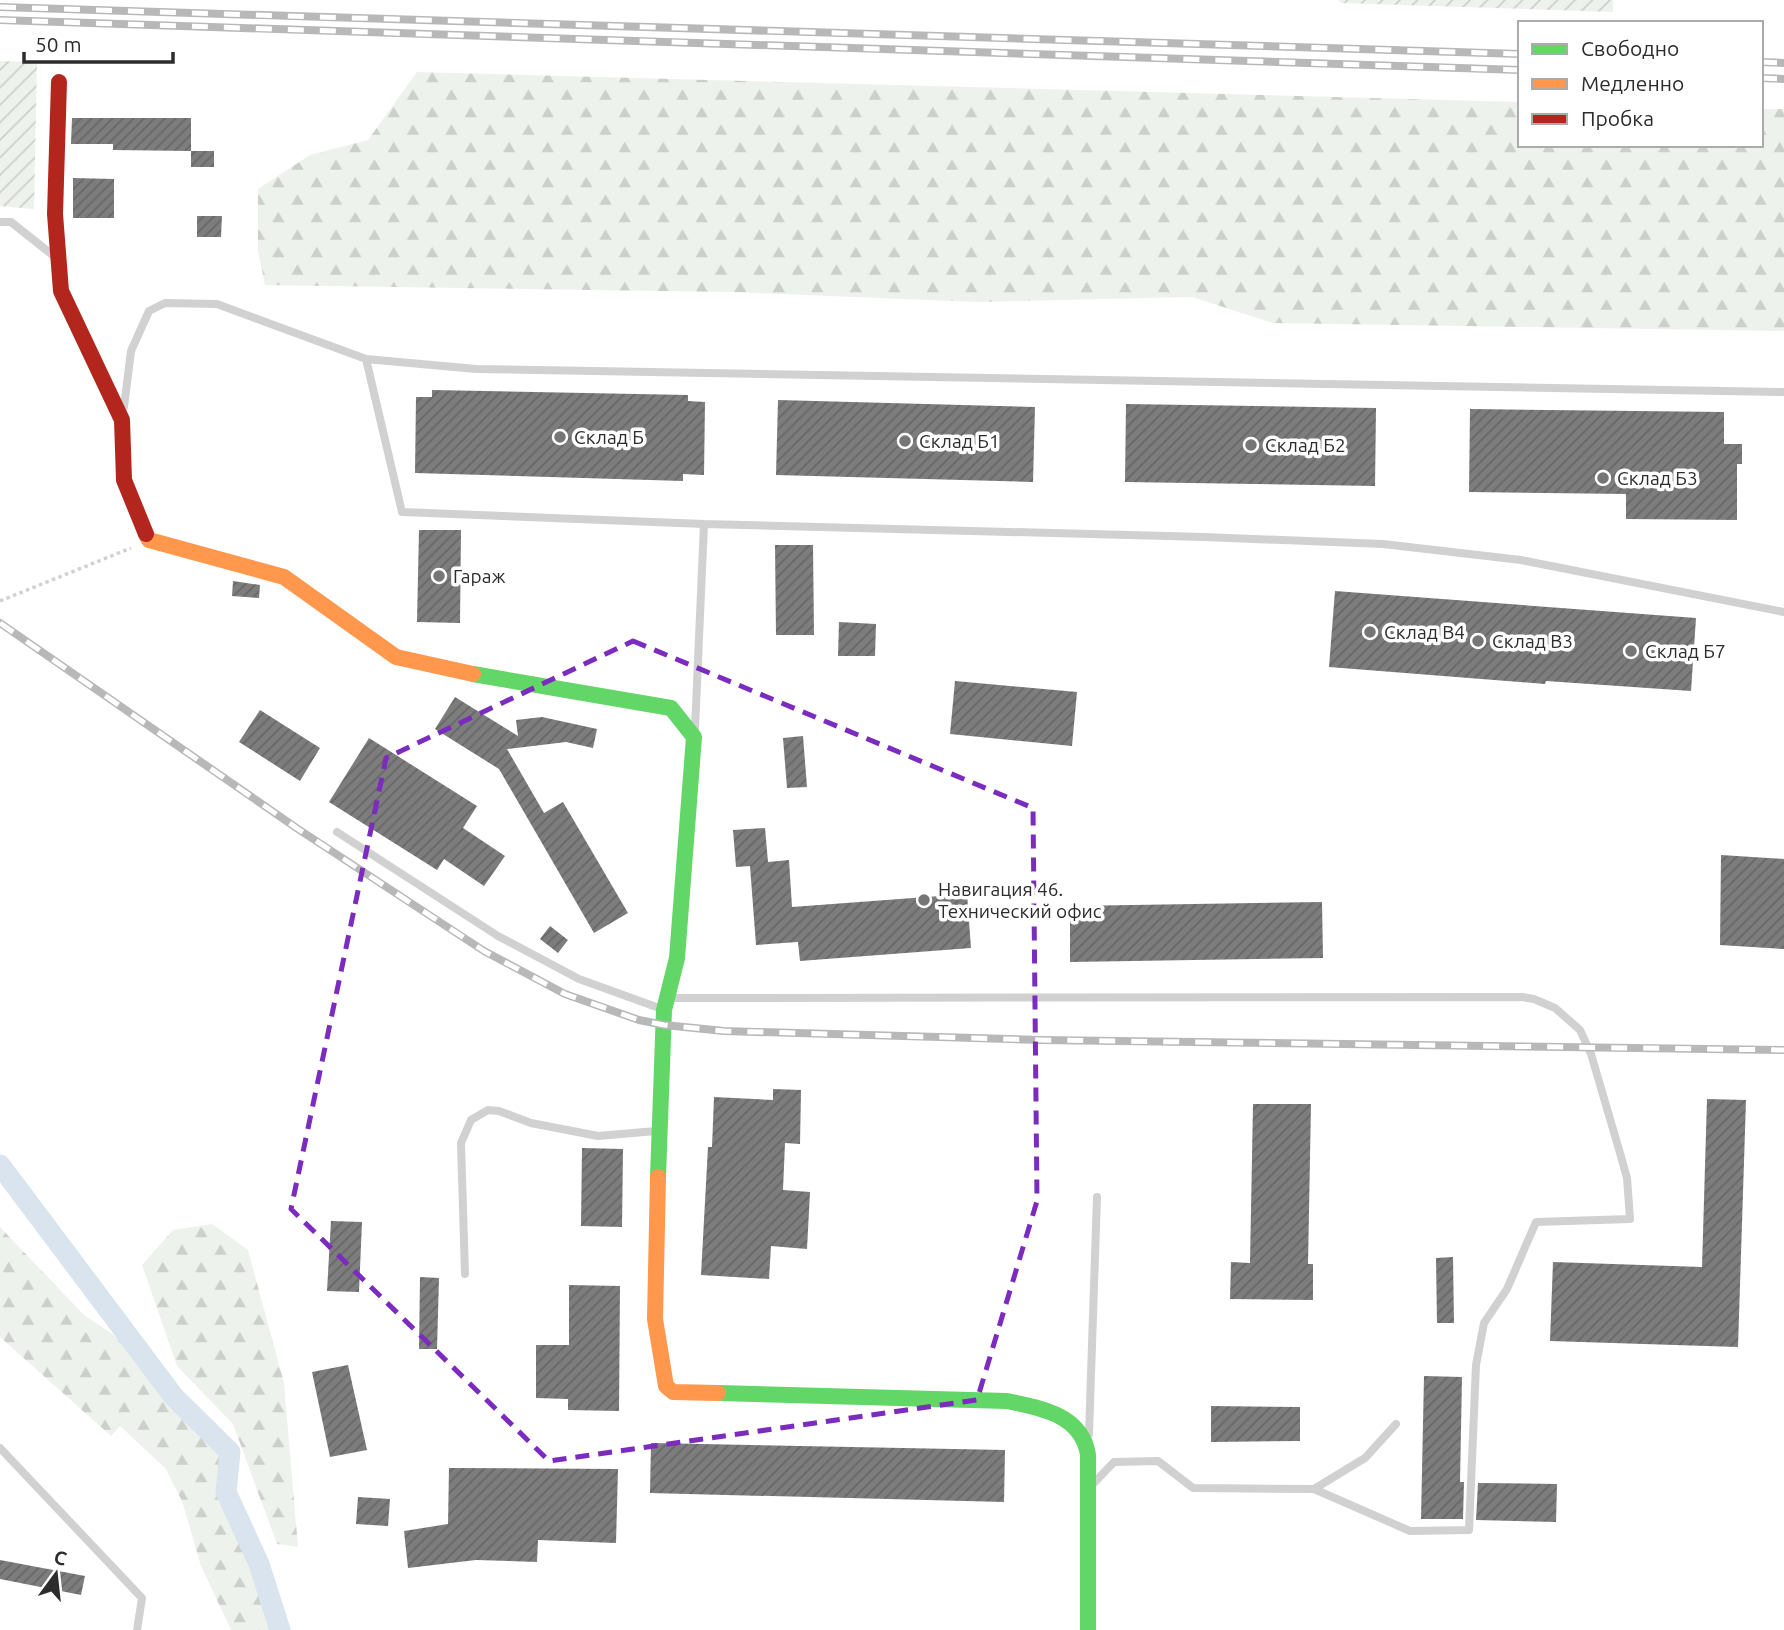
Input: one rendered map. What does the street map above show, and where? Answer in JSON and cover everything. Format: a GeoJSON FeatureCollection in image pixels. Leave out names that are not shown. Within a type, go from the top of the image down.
{"type":"FeatureCollection","features":[{"type":"Feature","properties":{"kind":"street"},"geometry":{"type":"LineString","coordinates":[[59,82],[55,214],[61,290],[122,420],[124,480],[149,540],[284,578],[396,657],[510,682],[671,708],[694,737],[677,958],[666,1004],[659,1130],[655,1319],[666,1386],[673,1392],[1007,1401],[1039,1408],[1066,1421],[1084,1435],[1088,1455],[1087,1630]]}},
{"type":"Feature","properties":{"kind":"lane"},"geometry":{"type":"LineString","coordinates":[[0,222],[11,222],[59,260]]}},
{"type":"Feature","properties":{"kind":"lane"},"geometry":{"type":"LineString","coordinates":[[122,420],[131,351],[149,311],[165,303],[217,304],[366,359],[476,369],[1784,392]]}},
{"type":"Feature","properties":{"kind":"lane"},"geometry":{"type":"LineString","coordinates":[[366,359],[402,512],[704,524],[1383,544],[1521,561],[1784,612]]}},
{"type":"Feature","properties":{"kind":"lane"},"geometry":{"type":"LineString","coordinates":[[694,737],[704,524]]}},
{"type":"Feature","properties":{"kind":"lane"},"geometry":{"type":"LineString","coordinates":[[337,832],[498,936],[579,979],[666,1004],[1522,998],[1544,1003],[1565,1015],[1580,1030],[1591,1054],[1627,1178],[1630,1219],[1536,1222],[1507,1289],[1484,1323],[1476,1365],[1469,1530],[1410,1531],[1314,1489],[1192,1488],[1158,1461],[1114,1462],[1088,1489]]}},
{"type":"Feature","properties":{"kind":"lane"},"geometry":{"type":"LineString","coordinates":[[465,1274],[461,1143],[471,1120],[488,1110],[499,1111],[531,1123],[598,1136],[659,1130]]}},
{"type":"Feature","properties":{"kind":"lane"},"geometry":{"type":"LineString","coordinates":[[1088,1455],[1097,1197]]}},
{"type":"Feature","properties":{"kind":"lane"},"geometry":{"type":"LineString","coordinates":[[1314,1489],[1365,1458],[1396,1424]]}},
{"type":"Feature","properties":{"kind":"lane"},"geometry":{"type":"LineString","coordinates":[[0,1448],[142,1598],[137,1630]]}},
{"type":"Feature","properties":{"kind":"path"},"geometry":{"type":"LineString","coordinates":[[0,601],[149,540]]}},
{"type":"Feature","properties":{"kind":"highlighted area"},"geometry":{"type":"Polygon","coordinates":[[[633,641],[1033,808],[1037,1201],[977,1400],[549,1461],[291,1209],[386,758],[633,641]]]}},
{"type":"Feature","properties":{"kind":"green space"},"geometry":{"type":"Polygon","coordinates":[[[1338,0],[1613,0],[1613,12],[1341,3],[1338,0]]]}},
{"type":"Feature","properties":{"kind":"green space"},"geometry":{"type":"Polygon","coordinates":[[[0,61],[37,62],[34,209],[0,206],[0,61]]]}},
{"type":"Feature","properties":{"kind":"green space"},"geometry":{"type":"Polygon","coordinates":[[[417,72],[1518,102],[1518,147],[1763,147],[1763,109],[1784,109],[1784,331],[1273,323],[1192,297],[978,302],[730,292],[265,285],[258,251],[258,189],[310,155],[368,140],[417,72]]]}},
{"type":"Feature","properties":{"kind":"green space"},"geometry":{"type":"Polygon","coordinates":[[[212,1224],[248,1250],[284,1383],[298,1547],[277,1544],[233,1424],[177,1366],[142,1265],[173,1230],[212,1224]]]}},
{"type":"Feature","properties":{"kind":"green space"},"geometry":{"type":"Polygon","coordinates":[[[0,1227],[84,1315],[114,1335],[230,1452],[226,1492],[259,1564],[273,1630],[231,1630],[201,1566],[182,1501],[165,1468],[120,1426],[111,1436],[0,1337],[0,1227]]]}},
{"type":"Feature","properties":{"kind":"building"},"geometry":{"type":"Polygon","coordinates":[[[72,118],[191,118],[191,151],[113,150],[113,144],[71,144],[72,118]]]}},
{"type":"Feature","properties":{"kind":"building"},"geometry":{"type":"Polygon","coordinates":[[[191,151],[214,151],[214,167],[191,167],[191,151]]]}},
{"type":"Feature","properties":{"kind":"building"},"geometry":{"type":"Polygon","coordinates":[[[73,178],[114,179],[114,218],[73,218],[73,178]]]}},
{"type":"Feature","properties":{"kind":"building"},"geometry":{"type":"Polygon","coordinates":[[[197,216],[222,216],[221,237],[197,237],[197,216]]]}},
{"type":"Feature","properties":{"kind":"building","name":"Склад Б"},"geometry":{"type":"Polygon","coordinates":[[[432,390],[688,395],[688,401],[705,402],[704,475],[683,474],[683,481],[415,473],[416,397],[432,397],[432,390]]]}},
{"type":"Feature","properties":{"kind":"building","name":"Склад Б1"},"geometry":{"type":"Polygon","coordinates":[[[778,400],[1035,407],[1033,482],[776,475],[778,400]]]}},
{"type":"Feature","properties":{"kind":"building","name":"Склад Б2"},"geometry":{"type":"Polygon","coordinates":[[[1126,404],[1376,408],[1375,486],[1125,482],[1126,404]]]}},
{"type":"Feature","properties":{"kind":"building","name":"Склад Б3"},"geometry":{"type":"Polygon","coordinates":[[[1470,409],[1724,412],[1724,444],[1742,444],[1742,464],[1737,464],[1737,520],[1626,519],[1626,494],[1469,492],[1470,409]]]}},
{"type":"Feature","properties":{"kind":"building","name":"Гараж"},"geometry":{"type":"Polygon","coordinates":[[[419,530],[461,530],[460,623],[417,622],[419,530]]]}},
{"type":"Feature","properties":{"kind":"building"},"geometry":{"type":"Polygon","coordinates":[[[775,545],[813,545],[814,635],[776,635],[775,545]]]}},
{"type":"Feature","properties":{"kind":"building"},"geometry":{"type":"Polygon","coordinates":[[[233,581],[260,585],[259,598],[232,596],[233,581]]]}},
{"type":"Feature","properties":{"kind":"building"},"geometry":{"type":"Polygon","coordinates":[[[1335,591],[1696,618],[1691,691],[1546,681],[1545,684],[1329,667],[1335,591]]]}},
{"type":"Feature","properties":{"kind":"building"},"geometry":{"type":"Polygon","coordinates":[[[839,622],[876,624],[875,656],[838,656],[839,622]]]}},
{"type":"Feature","properties":{"kind":"building"},"geometry":{"type":"Polygon","coordinates":[[[955,681],[1077,692],[1072,746],[950,734],[955,681]]]}},
{"type":"Feature","properties":{"kind":"building"},"geometry":{"type":"Polygon","coordinates":[[[455,697],[518,736],[516,720],[542,717],[597,729],[593,748],[566,742],[507,749],[544,813],[563,802],[628,913],[594,933],[499,769],[435,729],[455,697]]]}},
{"type":"Feature","properties":{"kind":"building"},"geometry":{"type":"Polygon","coordinates":[[[260,710],[320,748],[300,781],[239,742],[260,710]]]}},
{"type":"Feature","properties":{"kind":"building"},"geometry":{"type":"Polygon","coordinates":[[[803,736],[807,787],[787,788],[783,738],[803,736]]]}},
{"type":"Feature","properties":{"kind":"building"},"geometry":{"type":"Polygon","coordinates":[[[369,738],[477,806],[463,828],[505,856],[484,886],[444,859],[437,870],[329,802],[369,738]]]}},
{"type":"Feature","properties":{"kind":"building","name":"Навигация 46. Технический офис"},"geometry":{"type":"Polygon","coordinates":[[[765,828],[768,862],[789,860],[792,907],[967,894],[971,948],[800,961],[798,942],[756,945],[750,866],[736,867],[733,830],[765,828]]]}},
{"type":"Feature","properties":{"kind":"building"},"geometry":{"type":"Polygon","coordinates":[[[1721,855],[1784,859],[1784,949],[1720,945],[1721,855]]]}},
{"type":"Feature","properties":{"kind":"building"},"geometry":{"type":"Polygon","coordinates":[[[1322,902],[1323,958],[1070,962],[1070,906],[1322,902]]]}},
{"type":"Feature","properties":{"kind":"building"},"geometry":{"type":"Polygon","coordinates":[[[550,926],[568,940],[558,953],[540,939],[550,926]]]}},
{"type":"Feature","properties":{"kind":"building"},"geometry":{"type":"Polygon","coordinates":[[[773,1089],[801,1090],[800,1144],[785,1143],[783,1190],[810,1192],[807,1249],[771,1246],[769,1279],[701,1275],[708,1147],[712,1147],[714,1097],[773,1100],[773,1089]]]}},
{"type":"Feature","properties":{"kind":"building"},"geometry":{"type":"Polygon","coordinates":[[[1707,1099],[1746,1100],[1738,1347],[1550,1341],[1553,1262],[1702,1267],[1707,1099]]]}},
{"type":"Feature","properties":{"kind":"building"},"geometry":{"type":"Polygon","coordinates":[[[1253,1104],[1311,1104],[1308,1264],[1313,1264],[1313,1300],[1230,1299],[1231,1262],[1250,1263],[1253,1104]]]}},
{"type":"Feature","properties":{"kind":"building"},"geometry":{"type":"Polygon","coordinates":[[[582,1148],[623,1149],[622,1227],[581,1226],[582,1148]]]}},
{"type":"Feature","properties":{"kind":"building"},"geometry":{"type":"Polygon","coordinates":[[[331,1221],[362,1222],[359,1292],[327,1291],[331,1221]]]}},
{"type":"Feature","properties":{"kind":"building"},"geometry":{"type":"Polygon","coordinates":[[[1453,1257],[1454,1323],[1437,1323],[1436,1258],[1453,1257]]]}},
{"type":"Feature","properties":{"kind":"building"},"geometry":{"type":"Polygon","coordinates":[[[420,1277],[439,1278],[437,1349],[419,1349],[420,1277]]]}},
{"type":"Feature","properties":{"kind":"building"},"geometry":{"type":"Polygon","coordinates":[[[569,1285],[620,1286],[619,1411],[568,1410],[568,1399],[536,1398],[536,1345],[569,1345],[569,1285]]]}},
{"type":"Feature","properties":{"kind":"building"},"geometry":{"type":"Polygon","coordinates":[[[348,1365],[367,1450],[330,1457],[312,1372],[348,1365]]]}},
{"type":"Feature","properties":{"kind":"building"},"geometry":{"type":"Polygon","coordinates":[[[1424,1376],[1462,1377],[1460,1482],[1464,1482],[1463,1519],[1421,1519],[1424,1376]]]}},
{"type":"Feature","properties":{"kind":"building"},"geometry":{"type":"Polygon","coordinates":[[[1211,1406],[1300,1407],[1300,1441],[1211,1442],[1211,1406]]]}},
{"type":"Feature","properties":{"kind":"building"},"geometry":{"type":"Polygon","coordinates":[[[651,1443],[1005,1450],[1004,1502],[650,1493],[651,1443]]]}},
{"type":"Feature","properties":{"kind":"building"},"geometry":{"type":"Polygon","coordinates":[[[449,1468],[618,1469],[616,1543],[538,1540],[537,1562],[476,1560],[408,1568],[404,1531],[448,1524],[449,1468]]]}},
{"type":"Feature","properties":{"kind":"building"},"geometry":{"type":"Polygon","coordinates":[[[1478,1483],[1557,1484],[1556,1522],[1476,1520],[1478,1483]]]}},
{"type":"Feature","properties":{"kind":"building"},"geometry":{"type":"Polygon","coordinates":[[[358,1497],[390,1499],[388,1526],[356,1524],[358,1497]]]}},
{"type":"Feature","properties":{"kind":"building"},"geometry":{"type":"Polygon","coordinates":[[[0,1560],[85,1576],[81,1595],[0,1579],[0,1560]]]}},
{"type":"Feature","properties":{"kind":"waterway"},"geometry":{"type":"LineString","coordinates":[[0,1165],[174,1397],[230,1452],[226,1492],[259,1564],[280,1630]]}},
{"type":"Feature","properties":{"kind":"railway"},"geometry":{"type":"LineString","coordinates":[[0,7],[1518,54]]}},
{"type":"Feature","properties":{"kind":"railway"},"geometry":{"type":"LineString","coordinates":[[0,20],[1518,70]]}},
{"type":"Feature","properties":{"kind":"railway"},"geometry":{"type":"LineString","coordinates":[[1763,62],[1784,63]]}},
{"type":"Feature","properties":{"kind":"railway"},"geometry":{"type":"LineString","coordinates":[[1763,78],[1784,79]]}},
{"type":"Feature","properties":{"kind":"railway"},"geometry":{"type":"LineString","coordinates":[[0,623],[298,829],[484,951],[565,994],[639,1020],[724,1031],[1041,1040],[1784,1050]]}},
{"type":"Feature","properties":{"kind":"traffic: fast"},"geometry":{"type":"LineString","coordinates":[[473,674],[671,708],[694,737],[677,958],[664,1010],[658,1177]]}},
{"type":"Feature","properties":{"kind":"traffic: fast"},"geometry":{"type":"LineString","coordinates":[[718,1393],[1007,1401],[1046,1411],[1069,1422],[1084,1441],[1088,1455],[1088,1630]]}},
{"type":"Feature","properties":{"kind":"traffic: slow"},"geometry":{"type":"LineString","coordinates":[[146,534],[149,540],[284,577],[396,657],[473,674]]}},
{"type":"Feature","properties":{"kind":"traffic: slow"},"geometry":{"type":"LineString","coordinates":[[658,1177],[655,1319],[666,1386],[673,1392],[718,1393]]}},
{"type":"Feature","properties":{"kind":"traffic: jam"},"geometry":{"type":"LineString","coordinates":[[59,82],[55,214],[61,291],[122,420],[124,480],[146,534]]}},
{"type":"Feature","properties":{"kind":"place","name":"Склад Б"},"geometry":{"type":"Point","coordinates":[560,437]}},
{"type":"Feature","properties":{"kind":"place","name":"Склад Б1"},"geometry":{"type":"Point","coordinates":[905,441]}},
{"type":"Feature","properties":{"kind":"place","name":"Склад Б2"},"geometry":{"type":"Point","coordinates":[1251,445]}},
{"type":"Feature","properties":{"kind":"place","name":"Склад Б3"},"geometry":{"type":"Point","coordinates":[1603,478]}},
{"type":"Feature","properties":{"kind":"place","name":"Гараж"},"geometry":{"type":"Point","coordinates":[439,576]}},
{"type":"Feature","properties":{"kind":"place","name":"Склад В4"},"geometry":{"type":"Point","coordinates":[1370,632]}},
{"type":"Feature","properties":{"kind":"place","name":"Склад В3"},"geometry":{"type":"Point","coordinates":[1478,641]}},
{"type":"Feature","properties":{"kind":"place","name":"Склад Б7"},"geometry":{"type":"Point","coordinates":[1631,651]}},
{"type":"Feature","properties":{"kind":"place","name":"Навигация 46. Технический офис"},"geometry":{"type":"Point","coordinates":[924,900]}}]}
